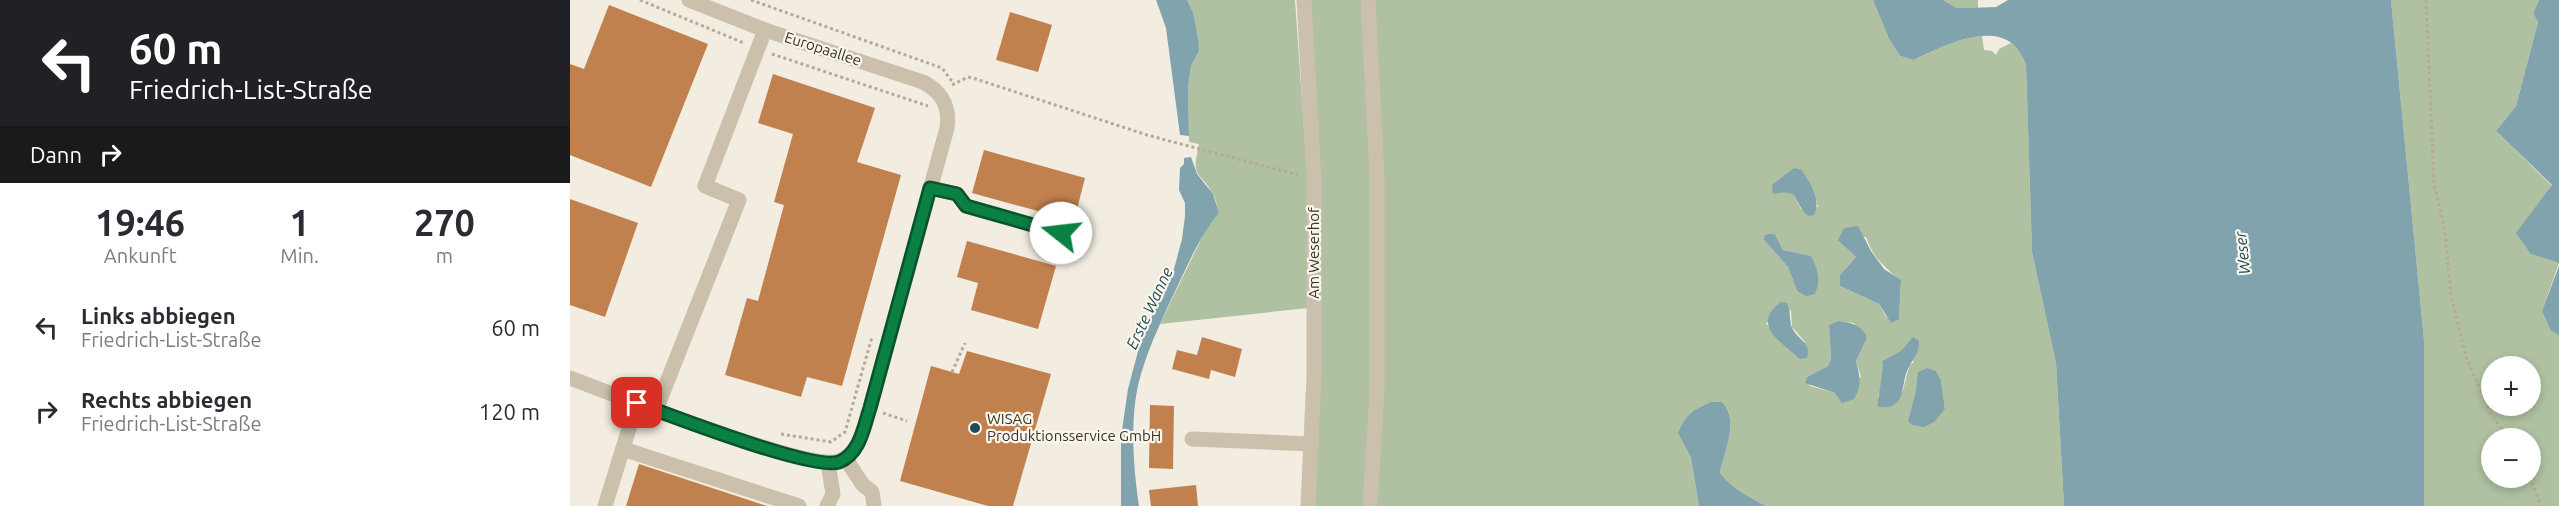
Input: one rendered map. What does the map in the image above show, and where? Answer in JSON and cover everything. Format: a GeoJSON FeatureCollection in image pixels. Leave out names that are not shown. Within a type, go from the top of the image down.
{"type":"FeatureCollection","features":[{"type":"Feature","properties":{"kind":"street","name":"Europaallee"},"geometry":{"type":"LineString","coordinates":[[689,0],[765,30],[923,82],[939,92]]}},
{"type":"Feature","properties":{"kind":"street","name":"Am Weserhof"},"geometry":{"type":"LineString","coordinates":[[1304,0],[1314,179],[1312,444],[1308,506]]}},
{"type":"Feature","properties":{"kind":"street"},"geometry":{"type":"LineString","coordinates":[[1368,0],[1377,177],[1377,391],[1370,506]]}},
{"type":"Feature","properties":{"kind":"street"},"geometry":{"type":"LineString","coordinates":[[656,410],[739,200],[705,186],[765,30]]}},
{"type":"Feature","properties":{"kind":"street"},"geometry":{"type":"LineString","coordinates":[[571,380],[774,450],[828,463],[838,462],[845,458],[858,443],[870,408],[947,128],[939,92]]}},
{"type":"Feature","properties":{"kind":"street"},"geometry":{"type":"LineString","coordinates":[[930,188],[957,194],[966,206],[1061,233]]}},
{"type":"Feature","properties":{"kind":"street"},"geometry":{"type":"LineString","coordinates":[[605,506],[637,403]]}},
{"type":"Feature","properties":{"kind":"street"},"geometry":{"type":"LineString","coordinates":[[1192,439],[1312,444]]}},
{"type":"Feature","properties":{"kind":"street"},"geometry":{"type":"LineString","coordinates":[[623,449],[799,506]]}},
{"type":"Feature","properties":{"kind":"street"},"geometry":{"type":"LineString","coordinates":[[845,458],[863,485],[872,492],[874,506]]}},
{"type":"Feature","properties":{"kind":"street"},"geometry":{"type":"LineString","coordinates":[[827,506],[833,494],[828,463]]}},
{"type":"Feature","properties":{"kind":"path"},"geometry":{"type":"LineString","coordinates":[[640,0],[758,49],[942,109]]}},
{"type":"Feature","properties":{"kind":"path"},"geometry":{"type":"LineString","coordinates":[[751,0],[942,68],[954,84]]}},
{"type":"Feature","properties":{"kind":"path"},"geometry":{"type":"LineString","coordinates":[[2426,0],[2434,183],[2445,231],[2451,295],[2466,357],[2490,412],[2501,428]]}},
{"type":"Feature","properties":{"kind":"path"},"geometry":{"type":"LineString","coordinates":[[939,92],[968,77],[1147,135],[1314,179]]}},
{"type":"Feature","properties":{"kind":"path"},"geometry":{"type":"LineString","coordinates":[[781,435],[831,442],[845,432],[874,328]]}},
{"type":"Feature","properties":{"kind":"path"},"geometry":{"type":"LineString","coordinates":[[952,372],[963,356],[965,343]]}},
{"type":"Feature","properties":{"kind":"path"},"geometry":{"type":"LineString","coordinates":[[870,408],[907,421]]}},
{"type":"Feature","properties":{"kind":"path"},"geometry":{"type":"LineString","coordinates":[[2534,488],[2541,506]]}},
{"type":"Feature","properties":{"kind":"green space"},"geometry":{"type":"Polygon","coordinates":[[[1187,0],[1295,0],[1307,172],[1308,308],[1160,324],[1206,229],[1219,213],[1213,194],[1197,173],[1199,144],[1189,142],[1188,88],[1191,66],[1199,51],[1193,12],[1187,0]]]}},
{"type":"Feature","properties":{"kind":"green space"},"geometry":{"type":"Polygon","coordinates":[[[1309,0],[1873,0],[1889,39],[1900,56],[1914,60],[1955,42],[1982,36],[1984,50],[1992,51],[1996,55],[1999,49],[2011,43],[2021,49],[2026,65],[2032,252],[2056,363],[2064,506],[1766,506],[1747,496],[1720,473],[1729,436],[1730,417],[1722,402],[1713,402],[1700,406],[1678,433],[1691,458],[1699,506],[1314,506],[1309,0]],[[1802,170],[1773,194],[1785,192],[1791,194],[1801,209],[1818,207],[1815,194],[1802,170]],[[1775,234],[1764,240],[1788,267],[1797,291],[1811,256],[1783,250],[1775,234]],[[1866,237],[1839,240],[1856,257],[1840,275],[1840,286],[1879,304],[1886,317],[1899,319],[1901,283],[1877,258],[1866,237]],[[1791,310],[1766,323],[1783,344],[1805,342],[1792,327],[1791,310]],[[1838,321],[1829,325],[1831,358],[1828,366],[1807,377],[1810,386],[1835,393],[1861,377],[1856,361],[1867,338],[1854,323],[1838,321]],[[1902,350],[1882,361],[1883,382],[1878,396],[1885,407],[1900,396],[1910,365],[1914,362],[1902,350]],[[1941,381],[1917,391],[1908,421],[1945,409],[1941,381]]]}},
{"type":"Feature","properties":{"kind":"green space"},"geometry":{"type":"Polygon","coordinates":[[[1943,0],[1978,0],[1978,8],[1957,8],[1943,0]]]}},
{"type":"Feature","properties":{"kind":"green space"},"geometry":{"type":"Polygon","coordinates":[[[2391,0],[2539,0],[2533,13],[2538,22],[2516,106],[2496,131],[2552,186],[2531,254],[2559,263],[2542,311],[2551,331],[2559,335],[2559,506],[2424,506],[2424,340],[2391,0]]]}},
{"type":"Feature","properties":{"kind":"water"},"geometry":{"type":"Polygon","coordinates":[[[1156,0],[1187,0],[1193,12],[1199,51],[1191,66],[1188,88],[1189,136],[1180,135],[1166,28],[1156,0]]]}},
{"type":"Feature","properties":{"kind":"water","name":"Weser"},"geometry":{"type":"Polygon","coordinates":[[[1873,0],[1943,0],[1957,8],[1969,8],[1996,7],[2008,0],[2391,0],[2424,340],[2424,506],[2064,506],[2056,363],[2032,252],[2026,65],[2018,49],[2006,40],[1992,36],[1960,40],[1914,60],[1900,56],[1889,39],[1873,0]]]}},
{"type":"Feature","properties":{"kind":"water"},"geometry":{"type":"Polygon","coordinates":[[[2539,0],[2559,0],[2559,263],[2531,254],[2516,233],[2552,185],[2496,131],[2516,106],[2538,22],[2533,13],[2539,0]]]}},
{"type":"Feature","properties":{"kind":"water"},"geometry":{"type":"Polygon","coordinates":[[[1191,157],[1197,174],[1213,194],[1219,213],[1192,257],[1158,328],[1145,362],[1137,389],[1134,423],[1135,474],[1139,506],[1121,506],[1121,437],[1128,389],[1141,340],[1174,269],[1185,216],[1185,203],[1179,190],[1180,168],[1184,164],[1184,158],[1191,157]]]}},
{"type":"Feature","properties":{"kind":"water"},"geometry":{"type":"Polygon","coordinates":[[[1794,168],[1802,170],[1814,192],[1817,203],[1814,215],[1808,216],[1792,194],[1773,194],[1772,185],[1794,168]]]}},
{"type":"Feature","properties":{"kind":"water"},"geometry":{"type":"Polygon","coordinates":[[[1858,226],[1871,251],[1884,269],[1901,280],[1899,319],[1891,323],[1879,304],[1840,286],[1840,275],[1856,257],[1838,240],[1844,228],[1858,226]]]}},
{"type":"Feature","properties":{"kind":"water"},"geometry":{"type":"Polygon","coordinates":[[[1775,234],[1783,250],[1811,256],[1818,275],[1815,294],[1806,296],[1797,291],[1788,267],[1764,240],[1764,236],[1775,234]]]}},
{"type":"Feature","properties":{"kind":"water"},"geometry":{"type":"Polygon","coordinates":[[[2559,266],[2559,335],[2551,331],[2542,311],[2559,266]]]}},
{"type":"Feature","properties":{"kind":"water"},"geometry":{"type":"Polygon","coordinates":[[[1781,302],[1787,303],[1792,328],[1808,349],[1807,358],[1800,359],[1777,340],[1768,326],[1768,318],[1772,310],[1781,302]]]}},
{"type":"Feature","properties":{"kind":"water"},"geometry":{"type":"Polygon","coordinates":[[[1838,321],[1859,327],[1867,338],[1856,361],[1860,381],[1857,394],[1854,399],[1842,403],[1835,393],[1805,383],[1807,377],[1828,366],[1831,358],[1829,325],[1838,321]]]}},
{"type":"Feature","properties":{"kind":"water"},"geometry":{"type":"Polygon","coordinates":[[[1913,337],[1919,341],[1918,349],[1906,374],[1899,400],[1888,407],[1878,407],[1882,361],[1902,350],[1913,337]]]}},
{"type":"Feature","properties":{"kind":"water"},"geometry":{"type":"Polygon","coordinates":[[[1927,368],[1936,371],[1941,381],[1945,409],[1934,422],[1924,427],[1912,425],[1908,421],[1916,391],[1918,372],[1927,368]]]}},
{"type":"Feature","properties":{"kind":"water"},"geometry":{"type":"Polygon","coordinates":[[[1711,402],[1722,402],[1730,418],[1729,436],[1720,473],[1747,496],[1766,506],[1699,506],[1691,458],[1678,433],[1691,413],[1711,402]]]}},
{"type":"Feature","properties":{"kind":"building"},"geometry":{"type":"Polygon","coordinates":[[[609,5],[708,44],[651,187],[570,155],[570,64],[584,69],[609,5]]]}},
{"type":"Feature","properties":{"kind":"building"},"geometry":{"type":"Polygon","coordinates":[[[1010,12],[1052,25],[1038,72],[996,60],[1010,12]]]}},
{"type":"Feature","properties":{"kind":"building"},"geometry":{"type":"Polygon","coordinates":[[[773,74],[875,108],[857,162],[901,175],[842,386],[807,377],[801,397],[725,375],[747,298],[758,301],[784,205],[774,202],[793,134],[758,123],[773,74]]]}},
{"type":"Feature","properties":{"kind":"building"},"geometry":{"type":"Polygon","coordinates":[[[984,150],[1085,178],[1074,221],[972,193],[984,150]]]}},
{"type":"Feature","properties":{"kind":"building"},"geometry":{"type":"Polygon","coordinates":[[[570,199],[638,223],[605,317],[570,305],[570,199]]]}},
{"type":"Feature","properties":{"kind":"building"},"geometry":{"type":"Polygon","coordinates":[[[967,241],[1056,266],[1038,329],[971,310],[978,283],[957,277],[967,241]]]}},
{"type":"Feature","properties":{"kind":"building"},"geometry":{"type":"Polygon","coordinates":[[[1202,337],[1242,349],[1235,377],[1211,370],[1209,379],[1172,369],[1177,350],[1197,355],[1202,337]]]}},
{"type":"Feature","properties":{"kind":"building","name":"WISAG Produktionsservice GmbH"},"geometry":{"type":"Polygon","coordinates":[[[967,351],[1051,374],[1013,506],[988,506],[900,481],[931,366],[959,374],[967,351]]]}},
{"type":"Feature","properties":{"kind":"building"},"geometry":{"type":"Polygon","coordinates":[[[1150,405],[1174,406],[1173,469],[1149,468],[1150,405]]]}},
{"type":"Feature","properties":{"kind":"building"},"geometry":{"type":"Polygon","coordinates":[[[639,464],[767,506],[626,506],[639,464]]]}},
{"type":"Feature","properties":{"kind":"building"},"geometry":{"type":"Polygon","coordinates":[[[1196,485],[1198,506],[1151,506],[1149,490],[1196,485]]]}},
{"type":"Feature","properties":{"kind":"place","name":"WISAG Produktionsservice GmbH"},"geometry":{"type":"Point","coordinates":[975,428]}},
{"type":"Feature","properties":{"kind":"route"},"geometry":{"type":"LineString","coordinates":[[637,403],[774,450],[811,460],[838,462],[852,452],[858,443],[870,408],[930,188],[957,194],[966,206],[1061,233]]}},
{"type":"Feature","properties":{"kind":"water label","name":"Erste Wanne"},"geometry":{"type":"Point","coordinates":[1149,308]}}]}
